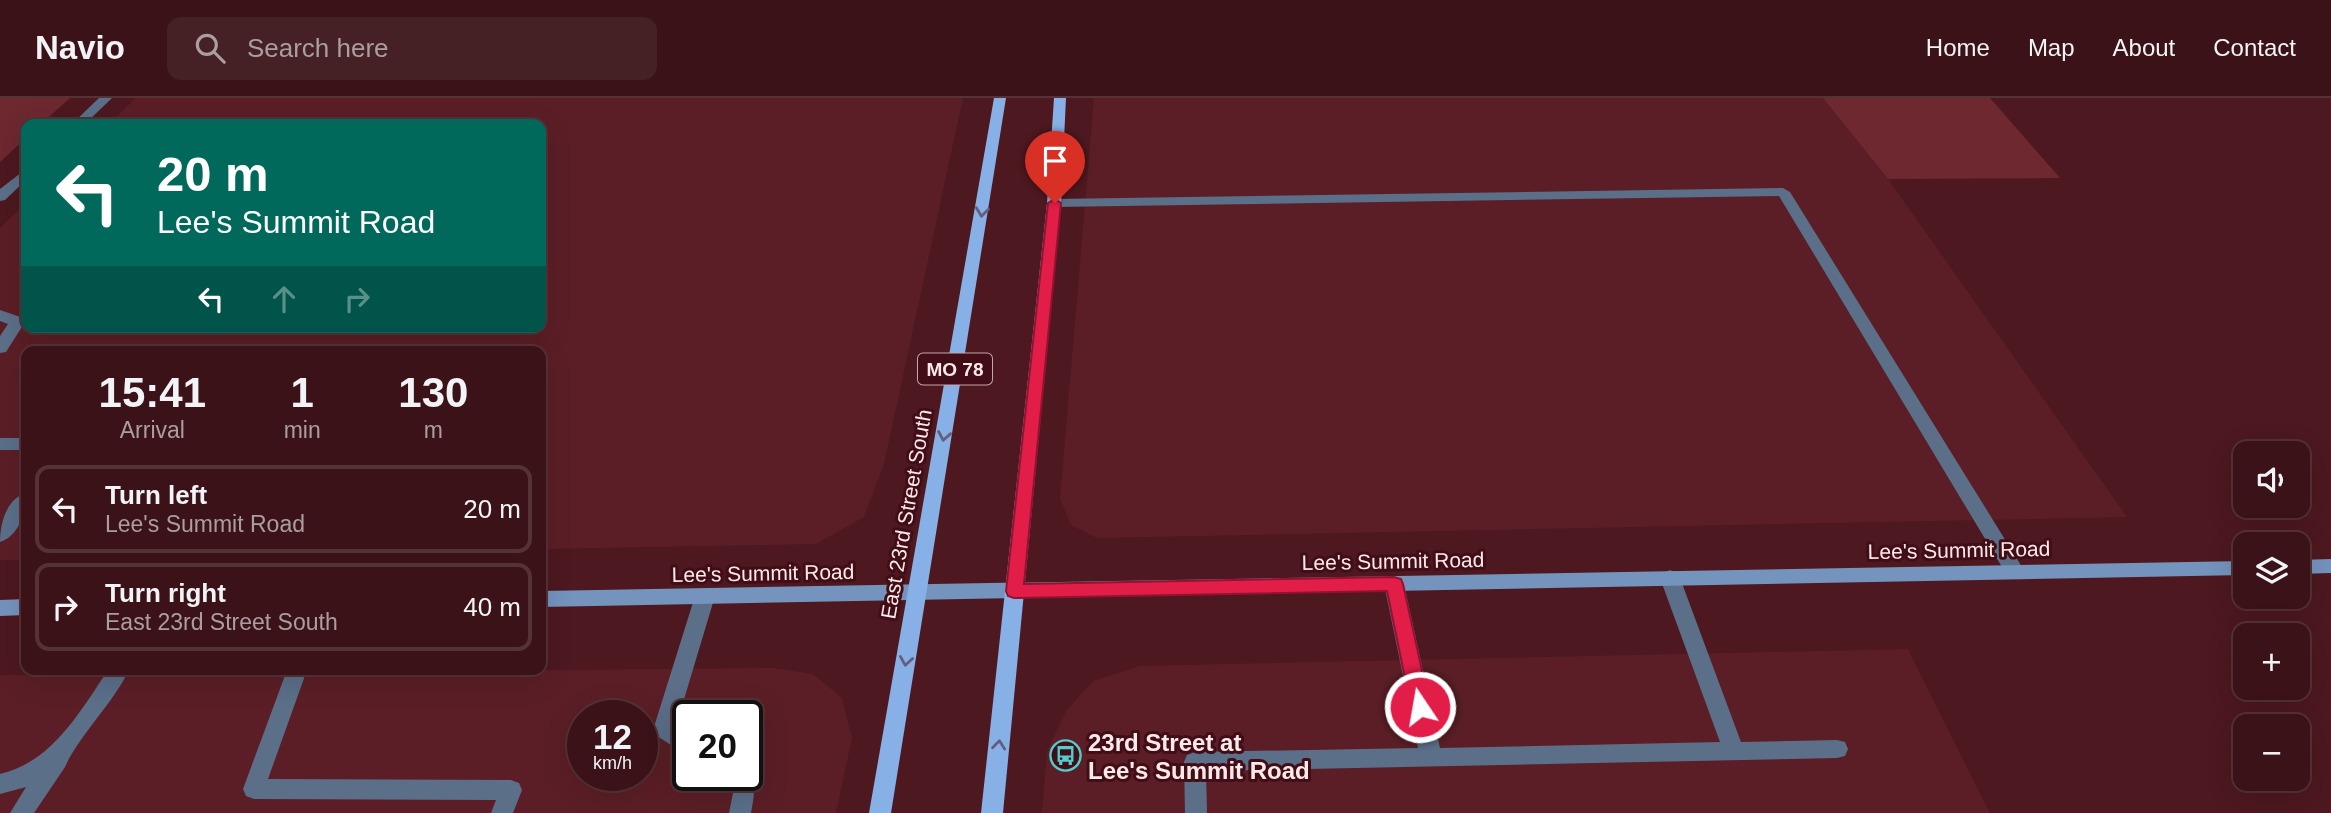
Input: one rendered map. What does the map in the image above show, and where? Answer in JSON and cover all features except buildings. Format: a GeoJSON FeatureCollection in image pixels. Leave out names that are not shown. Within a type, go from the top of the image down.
{"type":"FeatureCollection","features":[{"type":"Feature","properties":{"kind":"main road","name":"East 23rd Street South"},"geometry":{"type":"LineString","coordinates":[[880,813],[1000,98]]}},
{"type":"Feature","properties":{"kind":"main road"},"geometry":{"type":"LineString","coordinates":[[992,813],[1055,203],[1060,98]]}},
{"type":"Feature","properties":{"kind":"main road"},"geometry":{"type":"LineString","coordinates":[[2310,567],[2331,566]]}},
{"type":"Feature","properties":{"kind":"main road","name":"Lee's Summit Road"},"geometry":{"type":"LineString","coordinates":[[546,599],[2233,568]]}},
{"type":"Feature","properties":{"kind":"main road"},"geometry":{"type":"LineString","coordinates":[[0,608],[21,607]]}},
{"type":"Feature","properties":{"kind":"lane"},"geometry":{"type":"LineString","coordinates":[[83,119],[106,98]]}},
{"type":"Feature","properties":{"kind":"lane"},"geometry":{"type":"LineString","coordinates":[[0,197],[21,178]]}},
{"type":"Feature","properties":{"kind":"lane"},"geometry":{"type":"LineString","coordinates":[[1055,203],[1783,192],[2015,572]]}},
{"type":"Feature","properties":{"kind":"lane"},"geometry":{"type":"LineString","coordinates":[[0,315],[17,322],[0,348]]}},
{"type":"Feature","properties":{"kind":"lane"},"geometry":{"type":"LineString","coordinates":[[0,444],[21,444]]}},
{"type":"Feature","properties":{"kind":"lane"},"geometry":{"type":"LineString","coordinates":[[0,535],[21,507]]}},
{"type":"Feature","properties":{"kind":"lane"},"geometry":{"type":"LineString","coordinates":[[1670,578],[1734,751]]}},
{"type":"Feature","properties":{"kind":"lane"},"geometry":{"type":"LineString","coordinates":[[1394,584],[1431,757]]}},
{"type":"Feature","properties":{"kind":"lane"},"geometry":{"type":"LineString","coordinates":[[673,700],[705,596]]}},
{"type":"Feature","properties":{"kind":"lane"},"geometry":{"type":"LineString","coordinates":[[21,813],[115,675]]}},
{"type":"Feature","properties":{"kind":"lane"},"geometry":{"type":"LineString","coordinates":[[295,675],[254,789],[511,790],[502,813]]}},
{"type":"Feature","properties":{"kind":"lane"},"geometry":{"type":"LineString","coordinates":[[672,704],[664,730],[672,736]]}},
{"type":"Feature","properties":{"kind":"lane"},"geometry":{"type":"LineString","coordinates":[[0,784],[18,782],[65,748]]}},
{"type":"Feature","properties":{"kind":"lane"},"geometry":{"type":"LineString","coordinates":[[1196,813],[1195,762],[1838,749]]}},
{"type":"Feature","properties":{"kind":"lane"},"geometry":{"type":"LineString","coordinates":[[740,813],[745,791]]}},
{"type":"Feature","properties":{"kind":"shaded area"},"geometry":{"type":"Polygon","coordinates":[[[0,98],[70,98],[47,119],[21,119],[21,143],[0,162],[0,98]]]}},
{"type":"Feature","properties":{"kind":"shaded area"},"geometry":{"type":"Polygon","coordinates":[[[136,98],[963,98],[884,464],[864,517],[816,544],[546,549],[546,346],[21,346],[21,560],[0,560],[0,228],[21,208],[21,333],[546,333],[546,119],[114,119],[136,98]]]}},
{"type":"Feature","properties":{"kind":"shaded area"},"geometry":{"type":"Polygon","coordinates":[[[1094,98],[1823,98],[1888,179],[2127,517],[1097,538],[1071,525],[1060,499],[1094,98]]]}},
{"type":"Feature","properties":{"kind":"shaded area"},"geometry":{"type":"Polygon","coordinates":[[[1823,98],[1990,98],[2060,178],[1888,179],[1823,98]]]}},
{"type":"Feature","properties":{"kind":"shaded area"},"geometry":{"type":"Polygon","coordinates":[[[1908,649],[1990,813],[1042,813],[1047,751],[1066,711],[1093,681],[1140,666],[1908,649]]]}},
{"type":"Feature","properties":{"kind":"shaded area"},"geometry":{"type":"Polygon","coordinates":[[[774,668],[813,674],[842,698],[852,738],[836,813],[0,813],[0,675],[546,675],[546,670],[774,668]]]}},
{"type":"Feature","properties":{"kind":"place","name":"23rd Street at Lee's Summit Road"},"geometry":{"type":"Point","coordinates":[1065,756]}},
{"type":"Feature","properties":{"kind":"route"},"geometry":{"type":"LineString","coordinates":[[1055,203],[1014,591],[1394,584],[1420,707]]}}]}
